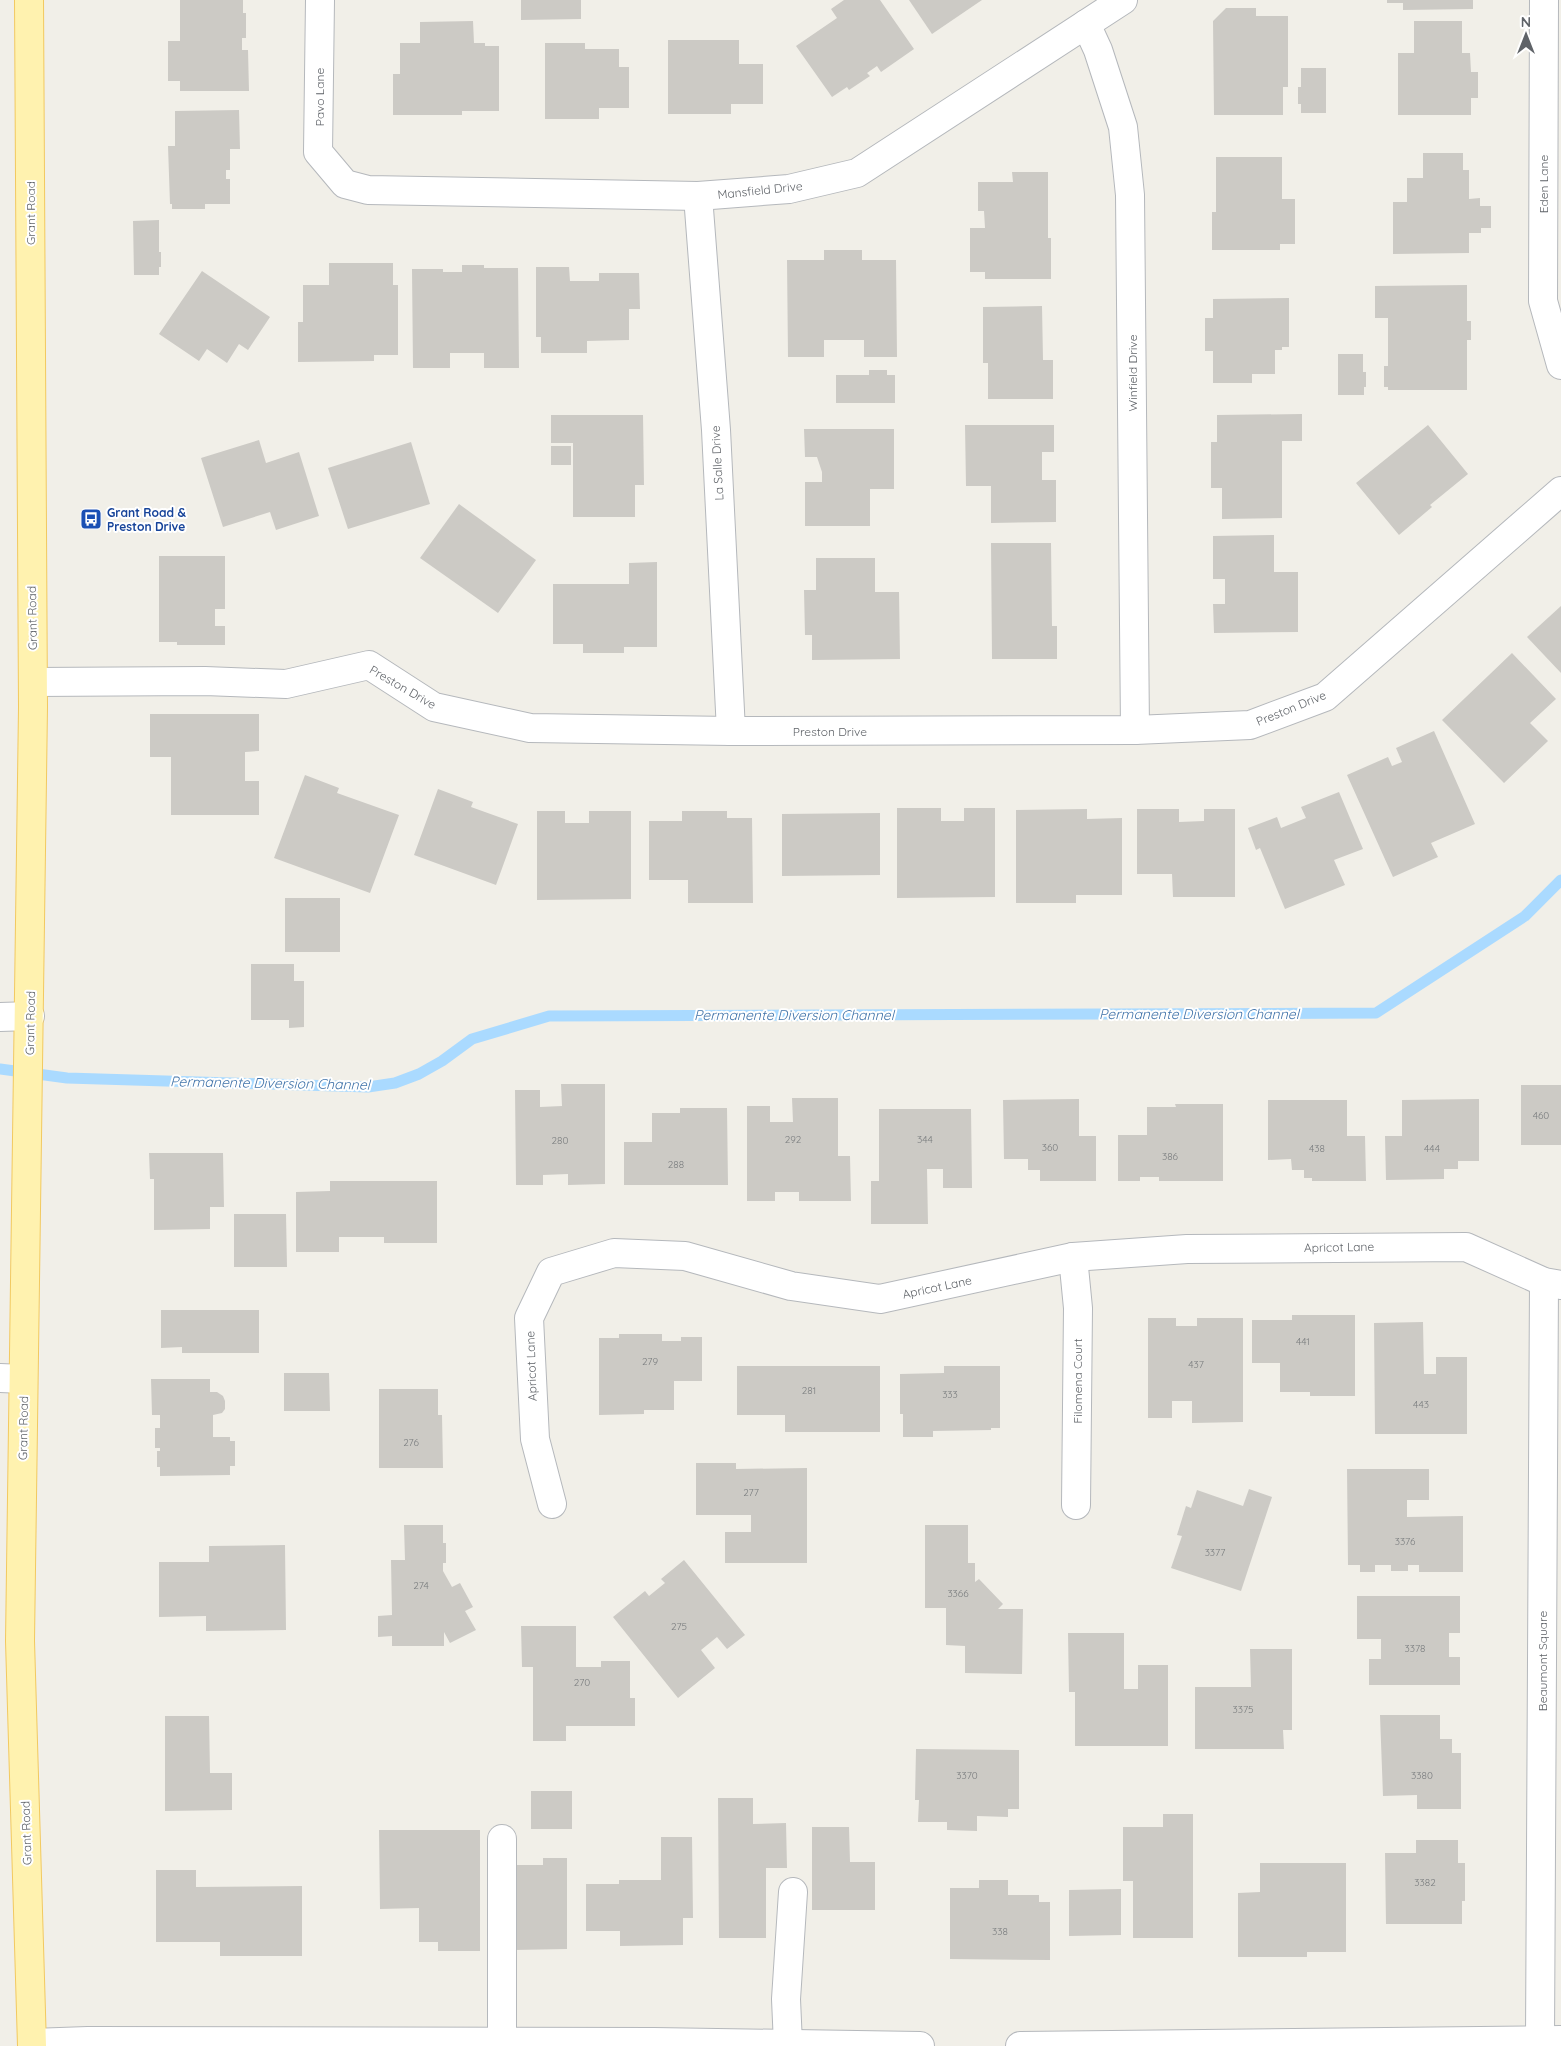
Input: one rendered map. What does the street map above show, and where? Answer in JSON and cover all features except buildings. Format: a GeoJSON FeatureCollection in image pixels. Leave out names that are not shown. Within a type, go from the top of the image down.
{"type":"FeatureCollection","features":[{"type":"Feature","properties":{"kind":"main road","name":"Grant Road"},"geometry":{"type":"LineString","coordinates":[[29,0],[33,682],[30,1051],[12,1379],[32,2045]]}},
{"type":"Feature","properties":{"kind":"street","name":"Pavo Lane"},"geometry":{"type":"LineString","coordinates":[[320,0],[318,152],[345,184]]}},
{"type":"Feature","properties":{"kind":"street","name":"Mansfield Drive"},"geometry":{"type":"LineString","coordinates":[[345,184],[368,190],[698,196],[789,189],[857,173],[1124,0]]}},
{"type":"Feature","properties":{"kind":"street","name":"Eden Lane"},"geometry":{"type":"LineString","coordinates":[[1544,0],[1543,301],[1561,365]]}},
{"type":"Feature","properties":{"kind":"street","name":"Winfield Drive"},"geometry":{"type":"LineString","coordinates":[[1086,24],[1098,50],[1123,127],[1130,195],[1135,730]]}},
{"type":"Feature","properties":{"kind":"street","name":"La Salle Drive"},"geometry":{"type":"LineString","coordinates":[[698,196],[716,430],[731,731]]}},
{"type":"Feature","properties":{"kind":"street","name":"Preston Drive"},"geometry":{"type":"LineString","coordinates":[[33,682],[205,681],[286,684],[369,665],[434,707],[530,728],[731,731],[1135,730],[1250,725],[1325,697],[1561,490]]}},
{"type":"Feature","properties":{"kind":"street"},"geometry":{"type":"LineString","coordinates":[[0,1018],[30,1016]]}},
{"type":"Feature","properties":{"kind":"street","name":"Apricot Lane"},"geometry":{"type":"LineString","coordinates":[[552,1504],[534,1439],[529,1318],[551,1272],[614,1253],[685,1256],[791,1286],[880,1299],[1073,1258],[1187,1249],[1466,1247],[1553,1283]]}},
{"type":"Feature","properties":{"kind":"street","name":"Filomena Court"},"geometry":{"type":"LineString","coordinates":[[1073,1258],[1078,1308],[1076,1505]]}},
{"type":"Feature","properties":{"kind":"street","name":"Beaumont Square"},"geometry":{"type":"LineString","coordinates":[[1551,2040],[1553,1283]]}},
{"type":"Feature","properties":{"kind":"street"},"geometry":{"type":"LineString","coordinates":[[502,1838],[502,2042]]}},
{"type":"Feature","properties":{"kind":"street"},"geometry":{"type":"LineString","coordinates":[[788,2044],[786,1999],[793,1892]]}},
{"type":"Feature","properties":{"kind":"street"},"geometry":{"type":"LineString","coordinates":[[1020,2046],[1470,2043],[1551,2040]]}},
{"type":"Feature","properties":{"kind":"street"},"geometry":{"type":"LineString","coordinates":[[32,2045],[88,2041],[920,2046]]}},
{"type":"Feature","properties":{"kind":"waterway","name":"Permanente Diversion Channel"},"geometry":{"type":"LineString","coordinates":[[0,1069],[67,1078],[368,1087],[395,1083],[419,1074],[442,1061],[472,1039],[549,1016],[1376,1013],[1525,916],[1561,880]]}},
{"type":"Feature","properties":{"kind":"place","name":"Grant Road & Preston Drive"},"geometry":{"type":"Point","coordinates":[91,519]}}]}
